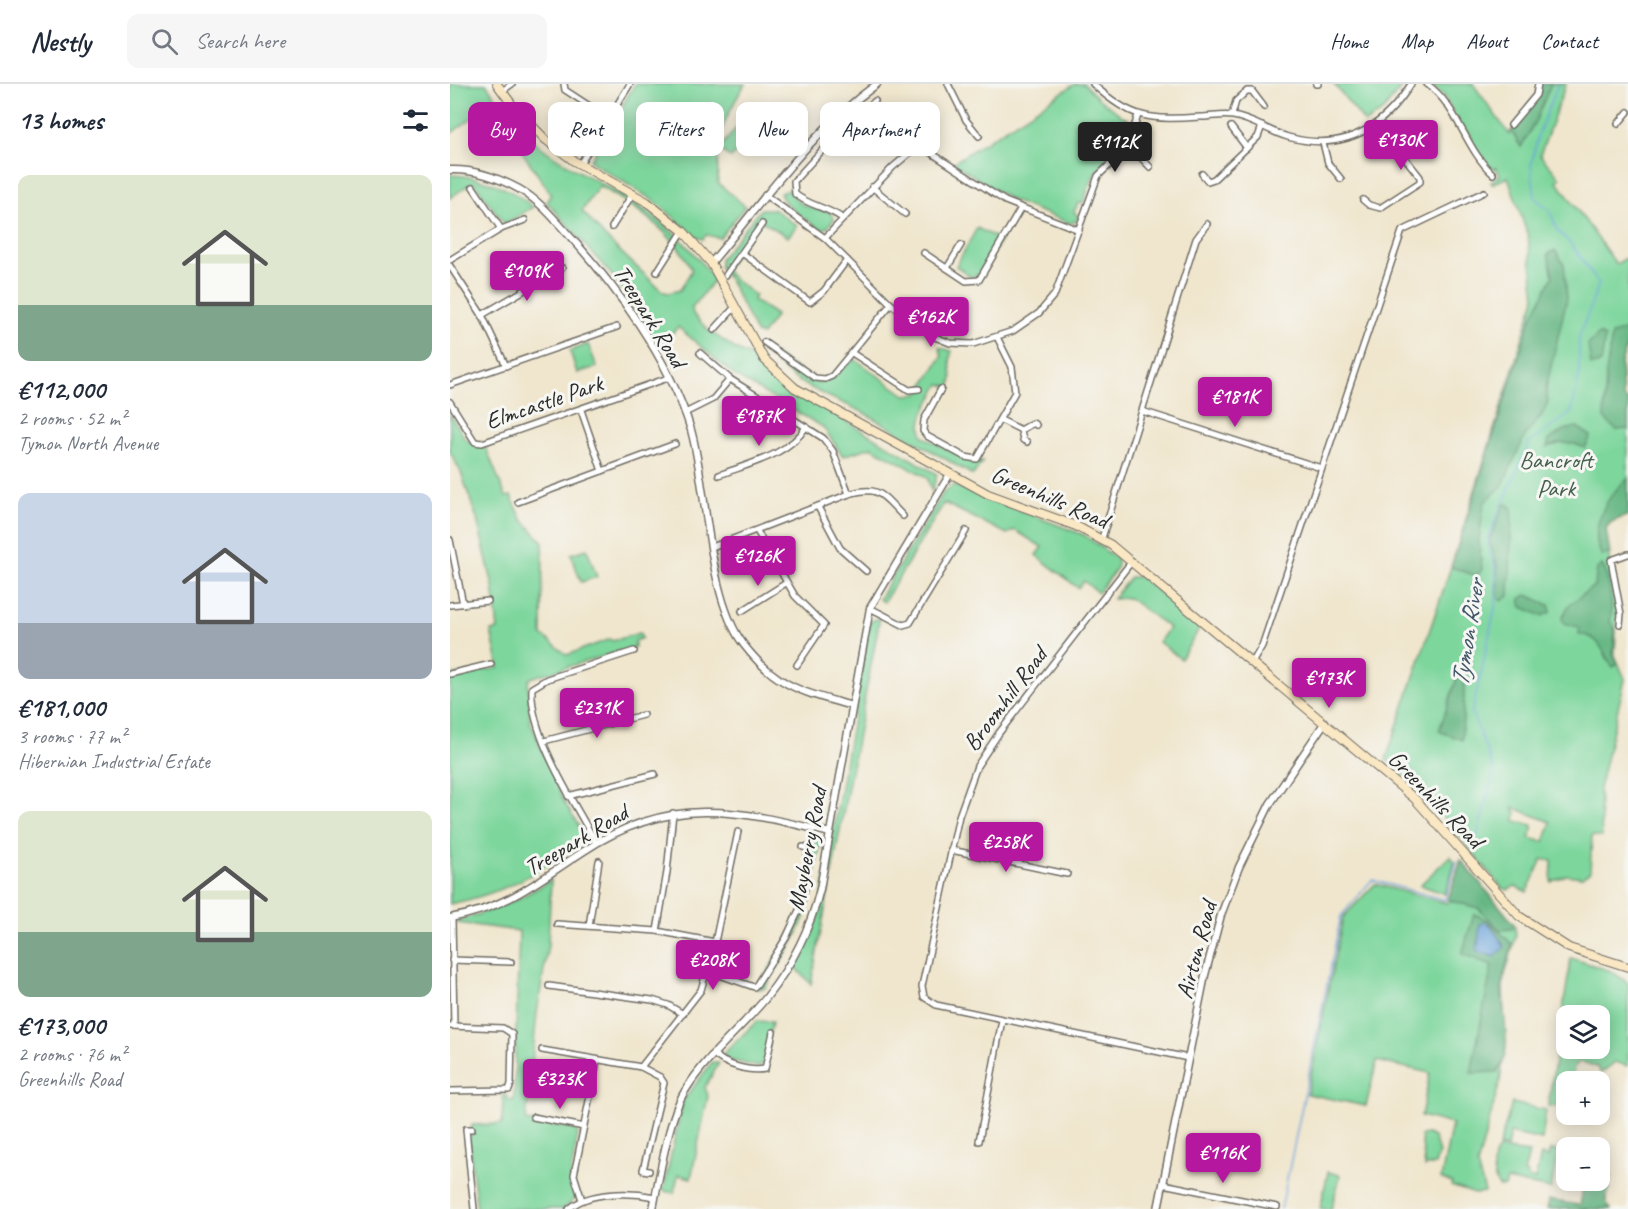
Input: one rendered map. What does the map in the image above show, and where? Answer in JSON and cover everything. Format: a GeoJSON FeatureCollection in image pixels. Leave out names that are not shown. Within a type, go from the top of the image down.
{"type":"FeatureCollection","features":[{"type":"Feature","properties":{"kind":"main road","name":"Greenhills Road"},"geometry":{"type":"LineString","coordinates":[[497,84],[541,131],[580,164],[633,193],[683,231],[711,263],[764,359],[795,388],[988,494],[1102,538],[1325,722],[1434,818],[1489,886],[1519,916],[1569,948],[1628,967]]}},
{"type":"Feature","properties":{"kind":"street"},"geometry":{"type":"LineString","coordinates":[[502,91],[512,84]]}},
{"type":"Feature","properties":{"kind":"street"},"geometry":{"type":"LineString","coordinates":[[564,84],[565,90],[584,102]]}},
{"type":"Feature","properties":{"kind":"street"},"geometry":{"type":"LineString","coordinates":[[619,102],[630,84]]}},
{"type":"Feature","properties":{"kind":"street"},"geometry":{"type":"LineString","coordinates":[[711,263],[820,131],[877,84]]}},
{"type":"Feature","properties":{"kind":"street"},"geometry":{"type":"LineString","coordinates":[[948,84],[966,120],[979,136]]}},
{"type":"Feature","properties":{"kind":"street"},"geometry":{"type":"LineString","coordinates":[[1093,84],[1106,96],[1138,115],[1166,120],[1232,115],[1287,136],[1323,143],[1347,138],[1378,124],[1401,100],[1411,84]]}},
{"type":"Feature","properties":{"kind":"street"},"geometry":{"type":"LineString","coordinates":[[1427,84],[1446,104],[1467,140],[1493,174]]}},
{"type":"Feature","properties":{"kind":"street"},"geometry":{"type":"LineString","coordinates":[[1511,125],[1536,94],[1538,84]]}},
{"type":"Feature","properties":{"kind":"street"},"geometry":{"type":"LineString","coordinates":[[1232,115],[1236,101],[1247,91],[1252,91],[1264,107]]}},
{"type":"Feature","properties":{"kind":"street"},"geometry":{"type":"LineString","coordinates":[[842,218],[833,211],[804,202],[795,194],[794,181],[836,135],[875,101]]}},
{"type":"Feature","properties":{"kind":"street"},"geometry":{"type":"LineString","coordinates":[[1618,124],[1628,111]]}},
{"type":"Feature","properties":{"kind":"street"},"geometry":{"type":"LineString","coordinates":[[765,195],[825,238],[891,304],[935,337],[950,343],[973,344],[997,337],[1026,322],[1049,302],[1060,285],[1098,176],[1128,147],[1138,115]]}},
{"type":"Feature","properties":{"kind":"street"},"geometry":{"type":"LineString","coordinates":[[1363,200],[1373,207],[1380,208],[1420,182],[1420,177],[1378,124]]}},
{"type":"Feature","properties":{"kind":"street"},"geometry":{"type":"LineString","coordinates":[[1202,174],[1208,181],[1214,179],[1258,137],[1262,126]]}},
{"type":"Feature","properties":{"kind":"street"},"geometry":{"type":"LineString","coordinates":[[1233,129],[1246,147]]}},
{"type":"Feature","properties":{"kind":"street"},"geometry":{"type":"LineString","coordinates":[[1323,143],[1328,163],[1341,179]]}},
{"type":"Feature","properties":{"kind":"street"},"geometry":{"type":"LineString","coordinates":[[825,238],[872,187],[919,145],[1021,208],[1079,230]]}},
{"type":"Feature","properties":{"kind":"street"},"geometry":{"type":"LineString","coordinates":[[1128,147],[1133,149],[1150,167]]}},
{"type":"Feature","properties":{"kind":"street"},"geometry":{"type":"LineString","coordinates":[[580,164],[585,156]]}},
{"type":"Feature","properties":{"kind":"street","name":"Treepark Road"},"geometry":{"type":"LineString","coordinates":[[450,170],[475,171],[491,176],[520,190],[539,204],[584,251],[622,299],[668,378],[685,413],[700,475],[723,598],[733,628],[743,644],[771,674],[787,685],[809,695],[852,706]]}},
{"type":"Feature","properties":{"kind":"street"},"geometry":{"type":"LineString","coordinates":[[473,187],[501,229]]}},
{"type":"Feature","properties":{"kind":"street"},"geometry":{"type":"LineString","coordinates":[[872,187],[905,214]]}},
{"type":"Feature","properties":{"kind":"street"},"geometry":{"type":"LineString","coordinates":[[1252,663],[1262,646],[1402,231],[1484,192]]}},
{"type":"Feature","properties":{"kind":"street"},"geometry":{"type":"LineString","coordinates":[[612,227],[633,193]]}},
{"type":"Feature","properties":{"kind":"street"},"geometry":{"type":"LineString","coordinates":[[924,253],[966,281],[979,280],[1021,208]]}},
{"type":"Feature","properties":{"kind":"street"},"geometry":{"type":"LineString","coordinates":[[450,260],[501,229],[525,220]]}},
{"type":"Feature","properties":{"kind":"street"},"geometry":{"type":"LineString","coordinates":[[726,274],[762,224]]}},
{"type":"Feature","properties":{"kind":"street"},"geometry":{"type":"LineString","coordinates":[[1102,538],[1196,239],[1207,224]]}},
{"type":"Feature","properties":{"kind":"street"},"geometry":{"type":"LineString","coordinates":[[657,272],[683,231]]}},
{"type":"Feature","properties":{"kind":"street"},"geometry":{"type":"LineString","coordinates":[[947,268],[961,245]]}},
{"type":"Feature","properties":{"kind":"street"},"geometry":{"type":"LineString","coordinates":[[742,253],[810,302],[824,291],[847,260]]}},
{"type":"Feature","properties":{"kind":"street"},"geometry":{"type":"LineString","coordinates":[[450,266],[482,315],[506,366]]}},
{"type":"Feature","properties":{"kind":"street"},"geometry":{"type":"LineString","coordinates":[[482,315],[562,268]]}},
{"type":"Feature","properties":{"kind":"street"},"geometry":{"type":"LineString","coordinates":[[764,342],[815,378],[825,379],[832,376],[891,304]]}},
{"type":"Feature","properties":{"kind":"street"},"geometry":{"type":"LineString","coordinates":[[714,330],[735,307]]}},
{"type":"Feature","properties":{"kind":"street"},"geometry":{"type":"LineString","coordinates":[[450,385],[617,327]]}},
{"type":"Feature","properties":{"kind":"street"},"geometry":{"type":"LineString","coordinates":[[941,389],[924,420],[923,432],[965,457],[977,459],[1015,392],[1015,380],[997,337]]}},
{"type":"Feature","properties":{"kind":"street"},"geometry":{"type":"LineString","coordinates":[[700,353],[730,379],[816,432],[833,451],[849,494]]}},
{"type":"Feature","properties":{"kind":"street"},"geometry":{"type":"LineString","coordinates":[[852,353],[909,390],[919,389]]}},
{"type":"Feature","properties":{"kind":"street","name":"Elmcastle Park"},"geometry":{"type":"LineString","coordinates":[[450,402],[475,442],[482,443],[668,378]]}},
{"type":"Feature","properties":{"kind":"street"},"geometry":{"type":"LineString","coordinates":[[685,413],[713,399],[730,379]]}},
{"type":"Feature","properties":{"kind":"street"},"geometry":{"type":"LineString","coordinates":[[581,410],[602,471]]}},
{"type":"Feature","properties":{"kind":"street"},"geometry":{"type":"LineString","coordinates":[[1142,411],[1321,468]]}},
{"type":"Feature","properties":{"kind":"street"},"geometry":{"type":"LineString","coordinates":[[1001,420],[1022,430]]}},
{"type":"Feature","properties":{"kind":"street"},"geometry":{"type":"LineString","coordinates":[[1022,430],[1033,423],[1036,425]]}},
{"type":"Feature","properties":{"kind":"street"},"geometry":{"type":"LineString","coordinates":[[719,475],[782,450],[799,439],[806,427]]}},
{"type":"Feature","properties":{"kind":"street"},"geometry":{"type":"LineString","coordinates":[[1022,430],[1023,440],[1026,442]]}},
{"type":"Feature","properties":{"kind":"street"},"geometry":{"type":"LineString","coordinates":[[518,502],[675,444]]}},
{"type":"Feature","properties":{"kind":"street","name":"Mayberry Road"},"geometry":{"type":"LineString","coordinates":[[652,1209],[678,1103],[713,1053],[766,998],[800,946],[818,899],[870,608],[950,474]]}},
{"type":"Feature","properties":{"kind":"street"},"geometry":{"type":"LineString","coordinates":[[712,546],[757,531],[849,494],[870,489],[878,490],[903,516]]}},
{"type":"Feature","properties":{"kind":"street"},"geometry":{"type":"LineString","coordinates":[[818,507],[840,548],[866,572]]}},
{"type":"Feature","properties":{"kind":"street"},"geometry":{"type":"LineString","coordinates":[[757,531],[786,583],[824,625],[797,665]]}},
{"type":"Feature","properties":{"kind":"street"},"geometry":{"type":"LineString","coordinates":[[870,608],[903,625],[910,623],[966,531]]}},
{"type":"Feature","properties":{"kind":"street"},"geometry":{"type":"LineString","coordinates":[[450,540],[463,604]]}},
{"type":"Feature","properties":{"kind":"street"},"geometry":{"type":"LineString","coordinates":[[1620,624],[1621,614],[1611,560],[1628,554]]}},
{"type":"Feature","properties":{"kind":"street","name":"Broomhill Road"},"geometry":{"type":"LineString","coordinates":[[1132,561],[1004,725],[977,766],[965,796],[951,850],[922,986],[924,997],[936,1005],[1188,1058]]}},
{"type":"Feature","properties":{"kind":"street"},"geometry":{"type":"LineString","coordinates":[[742,611],[786,583]]}},
{"type":"Feature","properties":{"kind":"street"},"geometry":{"type":"LineString","coordinates":[[450,605],[488,601]]}},
{"type":"Feature","properties":{"kind":"street"},"geometry":{"type":"LineString","coordinates":[[596,843],[568,796],[544,741],[532,695],[535,684],[634,651]]}},
{"type":"Feature","properties":{"kind":"street"},"geometry":{"type":"LineString","coordinates":[[450,674],[491,664]]}},
{"type":"Feature","properties":{"kind":"street"},"geometry":{"type":"LineString","coordinates":[[544,741],[643,716]]}},
{"type":"Feature","properties":{"kind":"street","name":"Airton Road"},"geometry":{"type":"LineString","coordinates":[[1158,1209],[1213,942],[1239,867],[1272,801],[1325,722]]}},
{"type":"Feature","properties":{"kind":"street"},"geometry":{"type":"LineString","coordinates":[[568,796],[655,774]]}},
{"type":"Feature","properties":{"kind":"street"},"geometry":{"type":"LineString","coordinates":[[657,931],[674,813]]}},
{"type":"Feature","properties":{"kind":"street","name":"Treepark Road"},"geometry":{"type":"LineString","coordinates":[[451,918],[510,899],[552,875],[596,843],[627,826],[674,813],[742,813],[830,833]]}},
{"type":"Feature","properties":{"kind":"street"},"geometry":{"type":"LineString","coordinates":[[641,1067],[701,990],[715,942],[738,832]]}},
{"type":"Feature","properties":{"kind":"street"},"geometry":{"type":"LineString","coordinates":[[708,971],[754,987],[757,984],[786,938],[803,899],[808,848],[803,847]]}},
{"type":"Feature","properties":{"kind":"street"},"geometry":{"type":"LineString","coordinates":[[951,850],[1067,874]]}},
{"type":"Feature","properties":{"kind":"street"},"geometry":{"type":"LineString","coordinates":[[589,926],[598,861]]}},
{"type":"Feature","properties":{"kind":"street"},"geometry":{"type":"LineString","coordinates":[[450,1091],[510,1091],[512,1034],[503,1028],[452,1026],[451,918]]}},
{"type":"Feature","properties":{"kind":"street"},"geometry":{"type":"LineString","coordinates":[[557,924],[657,931],[715,942]]}},
{"type":"Feature","properties":{"kind":"street"},"geometry":{"type":"LineString","coordinates":[[452,960],[511,962]]}},
{"type":"Feature","properties":{"kind":"street"},"geometry":{"type":"LineString","coordinates":[[549,986],[652,1000],[668,1005],[682,1014]]}},
{"type":"Feature","properties":{"kind":"street"},"geometry":{"type":"LineString","coordinates":[[979,1141],[1002,1020]]}},
{"type":"Feature","properties":{"kind":"street"},"geometry":{"type":"LineString","coordinates":[[713,1053],[723,1062],[758,1070],[765,1069],[773,1032]]}},
{"type":"Feature","properties":{"kind":"street"},"geometry":{"type":"LineString","coordinates":[[542,1050],[641,1067],[660,1077],[664,1083],[643,1170],[648,1171]]}},
{"type":"Feature","properties":{"kind":"street"},"geometry":{"type":"LineString","coordinates":[[582,1200],[574,1175],[597,1060]]}},
{"type":"Feature","properties":{"kind":"street"},"geometry":{"type":"LineString","coordinates":[[533,1117],[584,1126]]}},
{"type":"Feature","properties":{"kind":"street"},"geometry":{"type":"LineString","coordinates":[[472,1129],[466,1129],[474,1209]]}},
{"type":"Feature","properties":{"kind":"street"},"geometry":{"type":"LineString","coordinates":[[1163,1184],[1277,1207]]}},
{"type":"Feature","properties":{"kind":"street"},"geometry":{"type":"LineString","coordinates":[[569,1209],[582,1200],[607,1196],[655,1197]]}},
{"type":"Feature","properties":{"kind":"green space"},"geometry":{"type":"Polygon","coordinates":[[[450,84],[486,84],[499,102],[468,102],[468,121],[450,134],[450,84]]]}},
{"type":"Feature","properties":{"kind":"green space"},"geometry":{"type":"Polygon","coordinates":[[[635,84],[745,84],[724,124],[724,102],[636,102],[636,156],[718,156],[718,183],[745,206],[720,238],[706,235],[703,239],[698,238],[656,202],[590,161],[593,156],[624,156],[624,103],[635,84]]]}},
{"type":"Feature","properties":{"kind":"green space"},"geometry":{"type":"Polygon","coordinates":[[[1075,84],[1084,84],[1099,99],[1131,122],[1125,140],[1096,172],[1083,203],[1078,203],[1074,212],[1079,216],[1075,222],[1069,223],[1011,200],[953,163],[1075,84]]]}},
{"type":"Feature","properties":{"kind":"green space"},"geometry":{"type":"Polygon","coordinates":[[[1334,84],[1404,84],[1382,112],[1365,123],[1334,84]]]}},
{"type":"Feature","properties":{"kind":"green space","name":"Bancroft Park"},"geometry":{"type":"Polygon","coordinates":[[[1431,84],[1473,84],[1509,134],[1537,96],[1539,84],[1566,84],[1540,155],[1560,178],[1557,181],[1616,264],[1628,257],[1628,342],[1621,364],[1623,397],[1628,401],[1628,515],[1611,522],[1605,529],[1617,613],[1615,655],[1625,679],[1599,789],[1602,837],[1592,836],[1590,872],[1582,877],[1566,875],[1551,882],[1552,861],[1542,859],[1527,892],[1515,886],[1508,890],[1502,888],[1429,800],[1386,759],[1451,567],[1535,298],[1528,236],[1508,177],[1492,184],[1491,182],[1500,175],[1496,168],[1491,169],[1469,140],[1472,138],[1468,131],[1464,133],[1445,97],[1431,84]],[[1512,807],[1516,813],[1515,821],[1533,825],[1530,838],[1544,842],[1551,822],[1512,807]]]}},
{"type":"Feature","properties":{"kind":"green space"},"geometry":{"type":"Polygon","coordinates":[[[1539,84],[1551,84],[1536,120],[1521,147],[1511,131],[1537,96],[1539,84]]]}},
{"type":"Feature","properties":{"kind":"green space"},"geometry":{"type":"Polygon","coordinates":[[[736,128],[736,152],[731,158],[724,153],[724,143],[736,128]]]}},
{"type":"Feature","properties":{"kind":"green space"},"geometry":{"type":"Polygon","coordinates":[[[536,143],[548,152],[548,156],[554,156],[636,204],[685,244],[714,280],[692,308],[693,314],[708,330],[737,350],[757,359],[779,382],[937,474],[932,492],[927,477],[871,447],[843,456],[823,427],[735,376],[678,327],[658,348],[617,281],[547,202],[551,194],[525,156],[536,156],[536,143]],[[599,186],[582,211],[605,237],[662,291],[668,293],[680,290],[692,270],[685,257],[665,232],[640,212],[599,186]]]}},
{"type":"Feature","properties":{"kind":"green space"},"geometry":{"type":"Polygon","coordinates":[[[450,175],[483,180],[505,188],[533,207],[507,223],[503,222],[475,184],[471,183],[450,198],[450,175]]]}},
{"type":"Feature","properties":{"kind":"green space"},"geometry":{"type":"Polygon","coordinates":[[[790,190],[802,204],[830,212],[834,219],[827,228],[820,229],[786,204],[780,193],[790,190]]]}},
{"type":"Feature","properties":{"kind":"green space"},"geometry":{"type":"Polygon","coordinates":[[[761,209],[774,209],[797,226],[788,237],[760,220],[725,270],[755,295],[753,300],[776,315],[762,335],[756,333],[730,281],[720,268],[720,259],[761,209]]]}},
{"type":"Feature","properties":{"kind":"green space"},"geometry":{"type":"Polygon","coordinates":[[[977,228],[1001,240],[980,274],[971,277],[956,266],[977,228]]]}},
{"type":"Feature","properties":{"kind":"green space"},"geometry":{"type":"Polygon","coordinates":[[[1555,250],[1564,264],[1567,298],[1546,388],[1548,402],[1542,415],[1526,434],[1502,486],[1484,503],[1479,541],[1482,569],[1477,576],[1451,567],[1531,319],[1553,276],[1548,254],[1555,250]]]}},
{"type":"Feature","properties":{"kind":"green space"},"geometry":{"type":"Polygon","coordinates":[[[1628,329],[1628,342],[1621,364],[1623,397],[1628,401],[1628,429],[1616,430],[1604,418],[1606,374],[1612,334],[1628,329]]]}},
{"type":"Feature","properties":{"kind":"green space"},"geometry":{"type":"Polygon","coordinates":[[[1599,334],[1605,337],[1601,363],[1591,365],[1588,345],[1599,334]]]}},
{"type":"Feature","properties":{"kind":"green space"},"geometry":{"type":"Polygon","coordinates":[[[588,344],[597,367],[577,373],[570,351],[588,344]]]}},
{"type":"Feature","properties":{"kind":"green space"},"geometry":{"type":"Polygon","coordinates":[[[939,347],[952,351],[950,360],[952,382],[950,387],[940,384],[925,410],[921,431],[924,437],[967,460],[983,461],[973,475],[864,413],[797,380],[776,362],[770,351],[816,382],[829,380],[850,362],[856,360],[905,395],[918,394],[942,356],[939,347]]]}},
{"type":"Feature","properties":{"kind":"green space"},"geometry":{"type":"Polygon","coordinates":[[[450,414],[466,440],[486,448],[506,497],[511,496],[522,519],[543,542],[542,635],[567,655],[610,639],[612,641],[640,633],[642,638],[635,641],[635,647],[530,678],[528,683],[530,721],[563,800],[586,838],[522,880],[489,894],[450,904],[450,676],[499,668],[491,631],[498,630],[493,586],[477,519],[461,472],[450,452],[450,414]]]}},
{"type":"Feature","properties":{"kind":"green space"},"geometry":{"type":"Polygon","coordinates":[[[1577,427],[1591,436],[1585,448],[1562,443],[1547,447],[1549,440],[1564,430],[1577,427]]]}},
{"type":"Feature","properties":{"kind":"green space"},"geometry":{"type":"Polygon","coordinates":[[[1628,479],[1628,515],[1611,522],[1606,528],[1610,554],[1602,555],[1598,545],[1598,524],[1613,494],[1628,479]]]}},
{"type":"Feature","properties":{"kind":"green space"},"geometry":{"type":"Polygon","coordinates":[[[953,485],[1084,535],[1117,559],[1117,568],[1098,593],[1084,581],[1078,588],[1036,555],[1042,547],[1015,530],[1007,534],[944,503],[884,602],[879,599],[944,492],[953,485]]]}},
{"type":"Feature","properties":{"kind":"green space"},"geometry":{"type":"Polygon","coordinates":[[[1508,504],[1512,509],[1509,596],[1501,601],[1497,596],[1497,566],[1489,541],[1503,505],[1508,504]]]}},
{"type":"Feature","properties":{"kind":"green space"},"geometry":{"type":"Polygon","coordinates":[[[587,549],[597,577],[581,582],[571,554],[587,549]]]}},
{"type":"Feature","properties":{"kind":"green space"},"geometry":{"type":"Polygon","coordinates":[[[1602,565],[1610,593],[1610,621],[1615,630],[1613,655],[1618,664],[1613,667],[1596,641],[1579,635],[1579,627],[1564,623],[1562,618],[1569,605],[1595,585],[1597,569],[1602,565]]]}},
{"type":"Feature","properties":{"kind":"green space"},"geometry":{"type":"Polygon","coordinates":[[[1130,577],[1140,577],[1201,626],[1181,659],[1159,642],[1169,628],[1129,598],[1113,599],[1130,577]]]}},
{"type":"Feature","properties":{"kind":"green space"},"geometry":{"type":"Polygon","coordinates":[[[1527,595],[1549,605],[1551,612],[1542,616],[1522,607],[1520,599],[1527,595]]]}},
{"type":"Feature","properties":{"kind":"green space"},"geometry":{"type":"Polygon","coordinates":[[[880,617],[811,984],[794,966],[818,918],[870,622],[880,617]]]}},
{"type":"Feature","properties":{"kind":"green space"},"geometry":{"type":"Polygon","coordinates":[[[1466,651],[1462,740],[1439,731],[1466,651]]]}},
{"type":"Feature","properties":{"kind":"green space"},"geometry":{"type":"Polygon","coordinates":[[[811,836],[821,842],[806,913],[796,937],[765,988],[757,989],[804,912],[813,844],[811,836]]]}},
{"type":"Feature","properties":{"kind":"green space"},"geometry":{"type":"Polygon","coordinates":[[[1450,856],[1455,862],[1445,894],[1420,885],[1450,856]]]}},
{"type":"Feature","properties":{"kind":"green space"},"geometry":{"type":"Polygon","coordinates":[[[1461,860],[1515,926],[1516,936],[1503,982],[1505,1045],[1500,1081],[1477,1166],[1485,1192],[1475,1194],[1451,1186],[1452,1183],[1441,1179],[1452,1124],[1421,1116],[1430,1073],[1377,1061],[1366,1106],[1307,1094],[1343,917],[1375,884],[1447,903],[1461,860]]]}},
{"type":"Feature","properties":{"kind":"green space"},"geometry":{"type":"Polygon","coordinates":[[[1461,860],[1514,924],[1512,929],[1500,930],[1478,908],[1448,900],[1461,860]]]}},
{"type":"Feature","properties":{"kind":"green space"},"geometry":{"type":"Polygon","coordinates":[[[551,880],[548,945],[537,1013],[526,1121],[575,1129],[578,1134],[571,1172],[576,1198],[564,1209],[477,1209],[469,1142],[472,1125],[502,1124],[503,1095],[507,1096],[507,1101],[514,1100],[519,931],[456,923],[458,920],[506,904],[551,880]]]}},
{"type":"Feature","properties":{"kind":"green space"},"geometry":{"type":"Polygon","coordinates":[[[1474,914],[1487,920],[1513,945],[1502,986],[1506,1043],[1502,1064],[1497,1072],[1471,1073],[1492,965],[1462,954],[1474,914]]]}},
{"type":"Feature","properties":{"kind":"green space"},"geometry":{"type":"Polygon","coordinates":[[[1571,958],[1611,971],[1628,983],[1628,1066],[1615,1062],[1604,1071],[1600,1071],[1597,1067],[1580,1061],[1573,1071],[1556,1071],[1556,1106],[1548,1106],[1556,1055],[1556,1059],[1610,1059],[1610,1005],[1564,1005],[1571,958]]]}},
{"type":"Feature","properties":{"kind":"green space"},"geometry":{"type":"Polygon","coordinates":[[[757,1021],[772,1022],[765,1061],[759,1067],[725,1059],[722,1055],[757,1021]]]}},
{"type":"Feature","properties":{"kind":"green space"},"geometry":{"type":"Polygon","coordinates":[[[712,1062],[719,1063],[705,1087],[708,1096],[691,1178],[678,1175],[674,1193],[663,1191],[683,1101],[712,1062]]]}},
{"type":"Feature","properties":{"kind":"green space"},"geometry":{"type":"Polygon","coordinates":[[[1512,1103],[1546,1110],[1542,1140],[1510,1133],[1507,1148],[1499,1146],[1512,1103]]]}},
{"type":"Feature","properties":{"kind":"green space"},"geometry":{"type":"Polygon","coordinates":[[[1427,1134],[1434,1137],[1439,1153],[1435,1164],[1425,1167],[1421,1135],[1427,1134]]]}},
{"type":"Feature","properties":{"kind":"green space"},"geometry":{"type":"Polygon","coordinates":[[[1499,1149],[1529,1153],[1524,1173],[1528,1174],[1528,1178],[1535,1180],[1541,1155],[1548,1157],[1550,1150],[1556,1151],[1551,1189],[1507,1180],[1505,1187],[1499,1187],[1493,1167],[1499,1149]]]}},
{"type":"Feature","properties":{"kind":"green space"},"geometry":{"type":"Polygon","coordinates":[[[1328,1172],[1340,1175],[1340,1177],[1331,1209],[1320,1209],[1328,1172]]]}},
{"type":"Feature","properties":{"kind":"green space"},"geometry":{"type":"Polygon","coordinates":[[[1582,1191],[1608,1191],[1606,1203],[1611,1209],[1547,1209],[1549,1200],[1580,1205],[1582,1191]]]}},
{"type":"Feature","properties":{"kind":"water"},"geometry":{"type":"Polygon","coordinates":[[[1485,922],[1490,925],[1505,947],[1495,957],[1477,952],[1480,924],[1485,922]]]}},
{"type":"Feature","properties":{"kind":"waterway","name":"Tymon River"},"geometry":{"type":"LineString","coordinates":[[1471,848],[1476,840],[1494,770],[1472,713],[1496,604],[1496,568],[1489,552],[1488,538],[1529,443],[1571,413],[1579,376],[1579,337],[1599,284],[1571,244],[1557,230],[1550,211],[1535,198],[1531,165],[1538,135],[1558,84]]}},
{"type":"Feature","properties":{"kind":"waterway","name":"Tymon River"},"geometry":{"type":"LineString","coordinates":[[1281,1209],[1341,916],[1372,880],[1445,900],[1457,861]]}}]}
